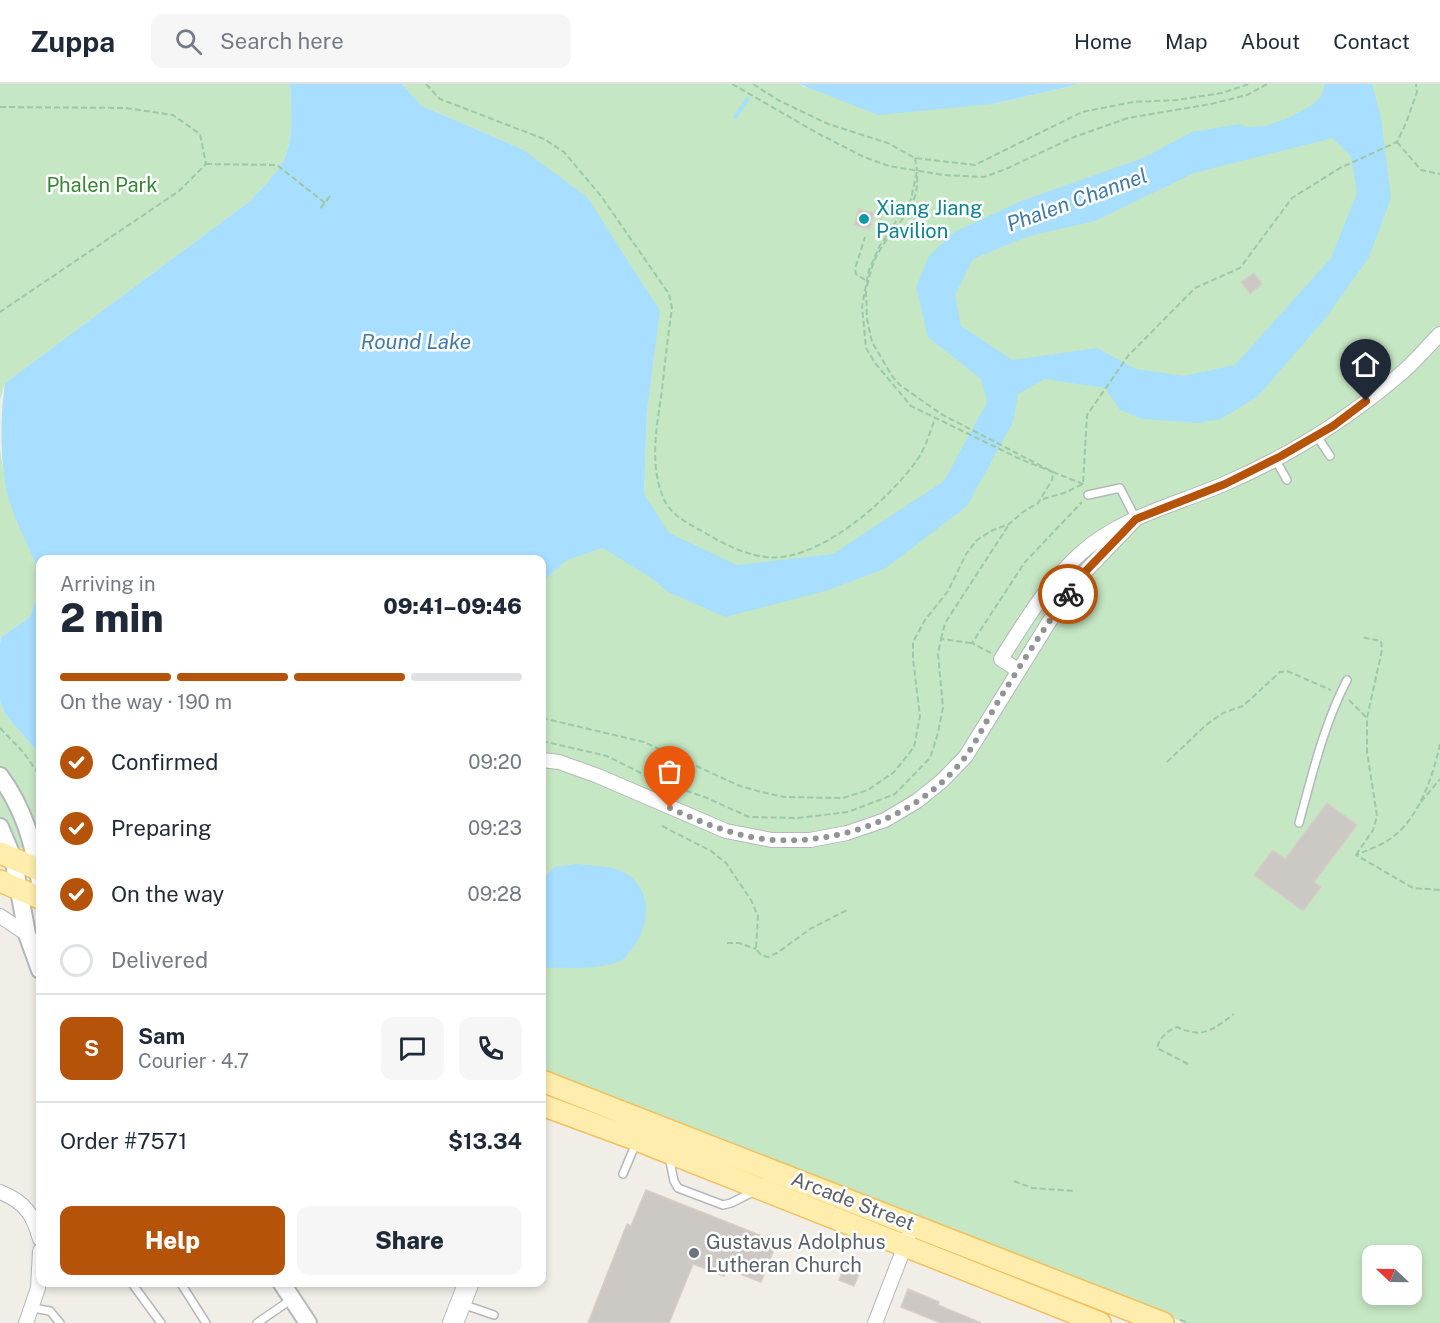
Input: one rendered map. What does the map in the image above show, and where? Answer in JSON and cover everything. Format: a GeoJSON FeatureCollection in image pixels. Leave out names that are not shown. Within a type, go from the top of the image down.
{"type":"FeatureCollection","features":[{"type":"Feature","properties":{"kind":"main road"},"geometry":{"type":"LineString","coordinates":[[6,856],[36,872]]}},
{"type":"Feature","properties":{"kind":"main road"},"geometry":{"type":"LineString","coordinates":[[9,885],[36,896]]}},
{"type":"Feature","properties":{"kind":"main road","name":"Arcade Street"},"geometry":{"type":"LineString","coordinates":[[546,1094],[637,1140],[1091,1321]]}},
{"type":"Feature","properties":{"kind":"main road","name":"Arcade Street"},"geometry":{"type":"LineString","coordinates":[[546,1094],[914,1225],[1163,1323]]}},
{"type":"Feature","properties":{"kind":"main road"},"geometry":{"type":"LineString","coordinates":[[453,1323],[467,1287]]}},
{"type":"Feature","properties":{"kind":"street"},"geometry":{"type":"LineString","coordinates":[[1018,670],[1001,659],[1059,576],[1081,553],[1116,527],[1225,484],[1317,436],[1400,375],[1440,334]]}},
{"type":"Feature","properties":{"kind":"street"},"geometry":{"type":"LineString","coordinates":[[546,760],[559,762],[598,776],[726,831],[772,840],[810,840],[847,833],[885,820],[917,801],[944,780],[966,756],[1018,670],[1081,576],[1136,519]]}},
{"type":"Feature","properties":{"kind":"street"},"geometry":{"type":"LineString","coordinates":[[0,776],[15,796],[30,834],[36,858]]}},
{"type":"Feature","properties":{"kind":"street"},"geometry":{"type":"LineString","coordinates":[[0,827],[9,885],[36,959]]}},
{"type":"Feature","properties":{"kind":"street"},"geometry":{"type":"LineString","coordinates":[[0,916],[27,934]]}},
{"type":"Feature","properties":{"kind":"street"},"geometry":{"type":"LineString","coordinates":[[0,1192],[14,1197],[26,1208],[36,1223]]}},
{"type":"Feature","properties":{"kind":"street"},"geometry":{"type":"LineString","coordinates":[[875,1323],[914,1225]]}},
{"type":"Feature","properties":{"kind":"street"},"geometry":{"type":"LineString","coordinates":[[26,1323],[33,1308],[38,1287]]}},
{"type":"Feature","properties":{"kind":"street"},"geometry":{"type":"LineString","coordinates":[[284,1287],[308,1323]]}},
{"type":"Feature","properties":{"kind":"street"},"geometry":{"type":"LineString","coordinates":[[1091,1321],[1095,1296]]}},
{"type":"Feature","properties":{"kind":"lane"},"geometry":{"type":"LineString","coordinates":[[1317,436],[1330,456]]}},
{"type":"Feature","properties":{"kind":"lane"},"geometry":{"type":"LineString","coordinates":[[1275,459],[1287,480]]}},
{"type":"Feature","properties":{"kind":"lane"},"geometry":{"type":"LineString","coordinates":[[1088,495],[1120,488],[1136,519]]}},
{"type":"Feature","properties":{"kind":"lane"},"geometry":{"type":"LineString","coordinates":[[1299,823],[1312,772],[1347,680]]}},
{"type":"Feature","properties":{"kind":"lane"},"geometry":{"type":"LineString","coordinates":[[623,1174],[637,1140]]}},
{"type":"Feature","properties":{"kind":"lane"},"geometry":{"type":"LineString","coordinates":[[668,1152],[678,1188],[723,1205],[760,1188]]}},
{"type":"Feature","properties":{"kind":"lane"},"geometry":{"type":"LineString","coordinates":[[135,1287],[161,1323]]}},
{"type":"Feature","properties":{"kind":"lane"},"geometry":{"type":"LineString","coordinates":[[183,1287],[206,1323]]}},
{"type":"Feature","properties":{"kind":"lane"},"geometry":{"type":"LineString","coordinates":[[257,1323],[292,1299]]}},
{"type":"Feature","properties":{"kind":"lane"},"geometry":{"type":"LineString","coordinates":[[461,1304],[494,1316]]}},
{"type":"Feature","properties":{"kind":"lane"},"geometry":{"type":"LineString","coordinates":[[33,1308],[50,1311],[60,1323]]}},
{"type":"Feature","properties":{"kind":"path"},"geometry":{"type":"LineString","coordinates":[[426,84],[440,99],[544,139],[564,152],[601,196],[669,294],[672,308],[656,428],[655,461],[663,498],[670,511],[687,523],[749,554],[787,556],[810,550],[832,538],[861,516],[902,478],[918,459],[928,441],[935,418]]}},
{"type":"Feature","properties":{"kind":"path"},"geometry":{"type":"LineString","coordinates":[[732,84],[819,135],[864,157],[889,166],[959,177],[984,177],[1006,170],[1057,144],[1128,118],[1247,95],[1267,84]]}},
{"type":"Feature","properties":{"kind":"path"},"geometry":{"type":"LineString","coordinates":[[753,84],[778,100],[828,124],[888,143],[915,158],[975,165],[1082,112],[1133,102],[1178,100],[1222,93],[1249,84]]}},
{"type":"Feature","properties":{"kind":"path"},"geometry":{"type":"LineString","coordinates":[[972,643],[1024,562],[1088,495],[1083,484],[1087,416],[1128,356],[1195,288],[1240,268],[1292,198],[1340,168],[1397,142],[1417,92],[1416,84]]}},
{"type":"Feature","properties":{"kind":"path"},"geometry":{"type":"LineString","coordinates":[[0,107],[126,108],[173,115],[200,134],[206,164]]}},
{"type":"Feature","properties":{"kind":"path"},"geometry":{"type":"LineString","coordinates":[[1397,142],[1420,171],[1440,174]]}},
{"type":"Feature","properties":{"kind":"path"},"geometry":{"type":"LineString","coordinates":[[915,158],[917,171],[911,199],[873,258],[867,280],[862,306],[866,348],[875,363],[910,406],[1020,459],[1083,484]]}},
{"type":"Feature","properties":{"kind":"path"},"geometry":{"type":"LineString","coordinates":[[0,312],[179,191],[206,164],[277,165],[325,203],[331,195],[325,202],[319,210]]}},
{"type":"Feature","properties":{"kind":"path"},"geometry":{"type":"LineString","coordinates":[[866,237],[855,269],[856,274],[867,280]]}},
{"type":"Feature","properties":{"kind":"path"},"geometry":{"type":"LineString","coordinates":[[862,306],[872,342],[892,376],[914,396],[950,419],[1053,472]]}},
{"type":"Feature","properties":{"kind":"path"},"geometry":{"type":"LineString","coordinates":[[1041,500],[1052,480],[1053,472]]}},
{"type":"Feature","properties":{"kind":"path"},"geometry":{"type":"LineString","coordinates":[[546,719],[645,742],[740,786],[784,797],[843,798],[868,789],[894,772],[914,747],[920,716],[913,659],[914,642],[925,620],[948,591],[966,554],[977,540],[1009,524],[1041,500],[1083,484]]}},
{"type":"Feature","properties":{"kind":"path"},"geometry":{"type":"LineString","coordinates":[[546,742],[607,756],[653,779],[706,798],[749,817],[798,819],[848,812],[895,794],[930,758],[938,733],[943,706],[938,654],[945,623],[1009,524]]}},
{"type":"Feature","properties":{"kind":"path"},"geometry":{"type":"LineString","coordinates":[[1356,855],[1373,830],[1377,816],[1367,752],[1367,718],[1382,650],[1381,641],[1361,637]]}},
{"type":"Feature","properties":{"kind":"path"},"geometry":{"type":"LineString","coordinates":[[941,639],[972,643],[1001,659]]}},
{"type":"Feature","properties":{"kind":"path"},"geometry":{"type":"LineString","coordinates":[[1167,762],[1206,725],[1223,713],[1244,706],[1280,672],[1287,671],[1345,696],[1367,718]]}},
{"type":"Feature","properties":{"kind":"path"},"geometry":{"type":"LineString","coordinates":[[0,728],[24,753],[36,770]]}},
{"type":"Feature","properties":{"kind":"path"},"geometry":{"type":"LineString","coordinates":[[1419,804],[1440,744]]}},
{"type":"Feature","properties":{"kind":"path"},"geometry":{"type":"LineString","coordinates":[[1356,855],[1391,839],[1440,779]]}},
{"type":"Feature","properties":{"kind":"path"},"geometry":{"type":"LineString","coordinates":[[662,826],[711,850],[726,863],[751,900],[758,916],[756,949]]}},
{"type":"Feature","properties":{"kind":"path"},"geometry":{"type":"LineString","coordinates":[[1356,855],[1413,888],[1440,890]]}},
{"type":"Feature","properties":{"kind":"path"},"geometry":{"type":"LineString","coordinates":[[728,943],[739,943],[756,949],[761,955],[768,957],[810,929],[847,910]]}},
{"type":"Feature","properties":{"kind":"path"},"geometry":{"type":"LineString","coordinates":[[1188,1065],[1157,1048],[1159,1041],[1168,1031],[1177,1027],[1199,1034],[1210,1031],[1234,1014]]}},
{"type":"Feature","properties":{"kind":"path"},"geometry":{"type":"LineString","coordinates":[[1014,1181],[1032,1188],[1076,1191]]}},
{"type":"Feature","properties":{"kind":"green space","name":"Phalen Park"},"geometry":{"type":"Polygon","coordinates":[[[0,84],[290,84],[291,130],[287,152],[282,162],[273,176],[250,201],[5,383],[0,400],[0,84]]]}},
{"type":"Feature","properties":{"kind":"green space"},"geometry":{"type":"Polygon","coordinates":[[[402,84],[799,84],[804,87],[993,104],[1080,84],[1440,84],[1440,1323],[1186,1323],[546,1072],[546,578],[566,560],[603,548],[644,494],[647,409],[522,149],[422,106],[402,84]]]}},
{"type":"Feature","properties":{"kind":"green space"},"geometry":{"type":"Polygon","coordinates":[[[0,450],[8,496],[36,564],[36,600],[30,617],[1,637],[0,644],[0,450]]]}},
{"type":"Feature","properties":{"kind":"green space"},"geometry":{"type":"Polygon","coordinates":[[[0,700],[5,714],[36,750],[36,854],[0,839],[0,700]]]}},
{"type":"Feature","properties":{"kind":"water","name":"Round Lake"},"geometry":{"type":"Polygon","coordinates":[[[290,84],[402,84],[422,106],[522,149],[587,197],[660,311],[647,409],[644,494],[669,533],[737,565],[833,554],[944,481],[987,402],[981,379],[928,337],[916,287],[929,256],[954,232],[1021,201],[1143,158],[1192,132],[1239,124],[1248,127],[1265,126],[1290,117],[1312,105],[1321,96],[1325,84],[1372,84],[1381,118],[1391,198],[1369,257],[1325,319],[1258,396],[1221,419],[1196,423],[1143,419],[1120,410],[1105,388],[1045,379],[1018,394],[1013,422],[967,506],[886,568],[829,590],[725,617],[668,592],[651,578],[603,548],[567,560],[546,578],[546,555],[36,555],[36,565],[15,516],[5,484],[2,410],[5,383],[250,201],[276,172],[287,152],[291,118],[290,84]],[[1333,138],[1194,173],[1095,221],[1029,236],[973,259],[955,295],[961,326],[1013,360],[1097,348],[1136,369],[1184,376],[1235,365],[1331,258],[1357,193],[1351,157],[1333,138]]]}},
{"type":"Feature","properties":{"kind":"water"},"geometry":{"type":"Polygon","coordinates":[[[799,84],[1080,84],[993,104],[878,115],[799,84]]]}},
{"type":"Feature","properties":{"kind":"water"},"geometry":{"type":"Polygon","coordinates":[[[36,600],[36,750],[5,714],[0,700],[1,637],[30,617],[36,600]]]}},
{"type":"Feature","properties":{"kind":"water"},"geometry":{"type":"Polygon","coordinates":[[[576,864],[611,868],[624,872],[637,883],[645,900],[645,920],[639,938],[622,960],[604,966],[546,968],[546,875],[555,867],[576,864]]]}},
{"type":"Feature","properties":{"kind":"building","name":"Xiang Jiang Pavilion"},"geometry":{"type":"Polygon","coordinates":[[[859,209],[874,213],[870,229],[854,225],[859,209]]]}},
{"type":"Feature","properties":{"kind":"building"},"geometry":{"type":"Polygon","coordinates":[[[1254,273],[1262,284],[1250,294],[1241,282],[1254,273]]]}},
{"type":"Feature","properties":{"kind":"building"},"geometry":{"type":"Polygon","coordinates":[[[1327,803],[1357,825],[1314,882],[1321,887],[1303,911],[1254,875],[1273,850],[1285,859],[1327,803]]]}},
{"type":"Feature","properties":{"kind":"building","name":"Gustavus Adolphus Lutheran Church"},"geometry":{"type":"Polygon","coordinates":[[[646,1190],[777,1242],[761,1282],[727,1269],[724,1276],[693,1264],[669,1323],[588,1323],[627,1224],[631,1226],[646,1190]]]}},
{"type":"Feature","properties":{"kind":"building"},"geometry":{"type":"Polygon","coordinates":[[[847,1260],[862,1266],[854,1286],[839,1280],[847,1260]]]}},
{"type":"Feature","properties":{"kind":"building"},"geometry":{"type":"Polygon","coordinates":[[[908,1289],[939,1302],[938,1305],[981,1323],[941,1323],[901,1307],[908,1289]]]}},
{"type":"Feature","properties":{"kind":"waterway"},"geometry":{"type":"LineString","coordinates":[[735,117],[748,99]]}},
{"type":"Feature","properties":{"kind":"way so far"},"geometry":{"type":"LineString","coordinates":[[670,808],[726,831],[772,840],[810,840],[847,833],[885,820],[917,801],[944,780],[966,756],[1020,666],[1068,594]]}},
{"type":"Feature","properties":{"kind":"place","name":"Xiang Jiang Pavilion"},"geometry":{"type":"Point","coordinates":[864,219]}},
{"type":"Feature","properties":{"kind":"place","name":"Gustavus Adolphus Lutheran Church"},"geometry":{"type":"Point","coordinates":[694,1253]}},
{"type":"Feature","properties":{"kind":"route"},"geometry":{"type":"LineString","coordinates":[[1068,594],[1081,576],[1136,519],[1225,484],[1281,456],[1333,426],[1366,401]]}},
{"type":"Feature","properties":{"kind":"water label","name":"Phalen Channel"},"geometry":{"type":"Point","coordinates":[1077,200]}}]}
